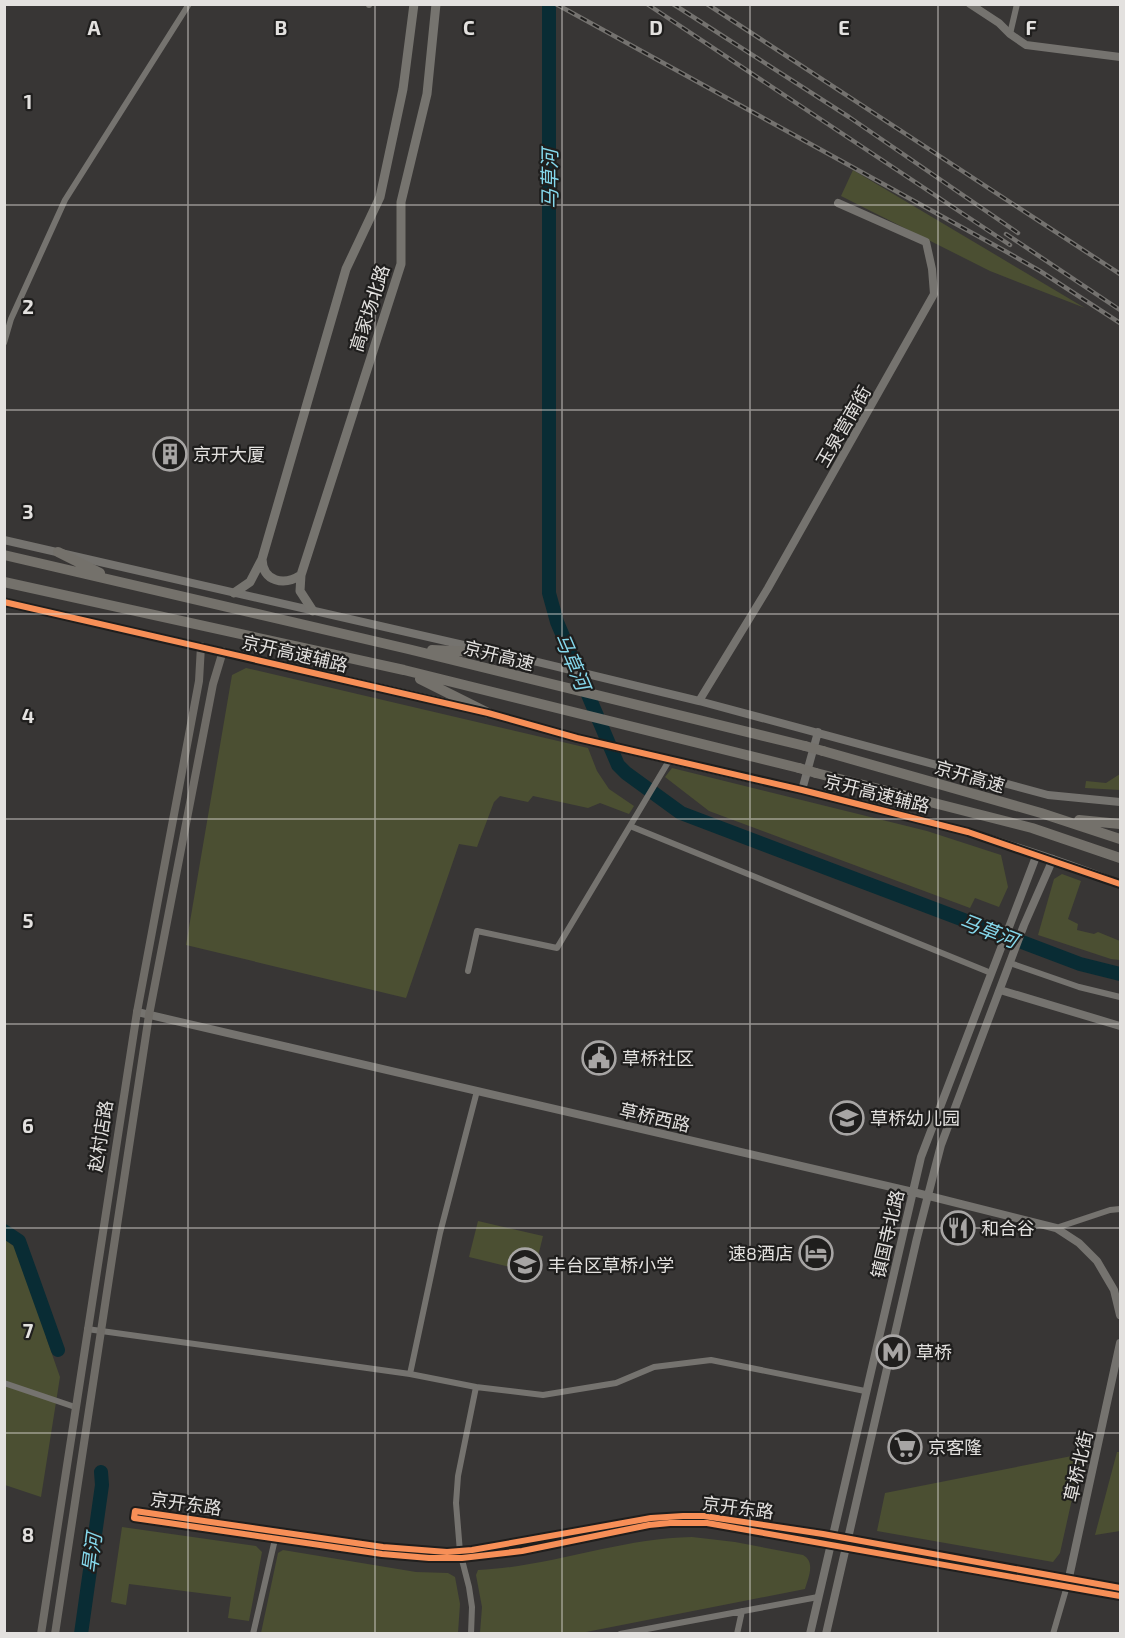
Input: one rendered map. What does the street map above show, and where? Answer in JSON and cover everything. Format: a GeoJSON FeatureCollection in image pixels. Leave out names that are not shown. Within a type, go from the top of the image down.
{"type":"FeatureCollection","features":[{"type":"Feature","properties":{"kind":"highway"},"geometry":{"type":"LineString","coordinates":[[58,552],[117,581]]}},
{"type":"Feature","properties":{"kind":"highway","name":"京开高速"},"geometry":{"type":"LineString","coordinates":[[4,555],[408,649],[805,746],[1041,813],[1120,839]]}},
{"type":"Feature","properties":{"kind":"highway","name":"京开高速"},"geometry":{"type":"LineString","coordinates":[[4,582],[404,670],[571,710],[1032,828],[1120,858]]}},
{"type":"Feature","properties":{"kind":"highway"},"geometry":{"type":"LineString","coordinates":[[408,649],[500,653]]}},
{"type":"Feature","properties":{"kind":"highway"},"geometry":{"type":"LineString","coordinates":[[404,670],[488,713]]}},
{"type":"Feature","properties":{"kind":"highway"},"geometry":{"type":"LineString","coordinates":[[1041,813],[1120,824]]}},
{"type":"Feature","properties":{"kind":"main road","name":"高家场北路"},"geometry":{"type":"LineString","coordinates":[[234,593],[250,582],[261,559],[346,269],[380,197],[403,89],[414,4]]}},
{"type":"Feature","properties":{"kind":"main road","name":"高家场北路"},"geometry":{"type":"LineString","coordinates":[[300,575],[401,264],[401,202],[426,94],[436,4]]}},
{"type":"Feature","properties":{"kind":"main road"},"geometry":{"type":"LineString","coordinates":[[261,559],[262,569],[267,576],[286,581],[300,575]]}},
{"type":"Feature","properties":{"kind":"main road"},"geometry":{"type":"LineString","coordinates":[[300,575],[300,591],[314,611]]}},
{"type":"Feature","properties":{"kind":"main road","name":"赵村店路"},"geometry":{"type":"LineString","coordinates":[[41,1634],[137,1012],[200,681],[201,646]]}},
{"type":"Feature","properties":{"kind":"main road","name":"赵村店路"},"geometry":{"type":"LineString","coordinates":[[55,1634],[149,1015],[213,684],[223,651]]}},
{"type":"Feature","properties":{"kind":"street"},"geometry":{"type":"LineString","coordinates":[[4,343],[11,319],[65,200],[189,4]]}},
{"type":"Feature","properties":{"kind":"street"},"geometry":{"type":"LineString","coordinates":[[970,4],[999,23],[1026,45],[1120,57]]}},
{"type":"Feature","properties":{"kind":"street"},"geometry":{"type":"LineString","coordinates":[[1010,34],[1017,4]]}},
{"type":"Feature","properties":{"kind":"street","name":"玉泉营南街"},"geometry":{"type":"LineString","coordinates":[[699,701],[768,588],[934,294],[933,270],[926,242],[838,202]]}},
{"type":"Feature","properties":{"kind":"street"},"geometry":{"type":"LineString","coordinates":[[4,540],[551,664],[818,732],[1048,795],[1120,802]]}},
{"type":"Feature","properties":{"kind":"street","name":"京开高速辅路"},"geometry":{"type":"LineString","coordinates":[[4,602],[488,713],[577,738],[802,790],[968,832],[1120,883]]}},
{"type":"Feature","properties":{"kind":"street"},"geometry":{"type":"LineString","coordinates":[[802,790],[818,732]]}},
{"type":"Feature","properties":{"kind":"street"},"geometry":{"type":"LineString","coordinates":[[468,971],[477,931],[557,948],[670,759]]}},
{"type":"Feature","properties":{"kind":"street"},"geometry":{"type":"LineString","coordinates":[[630,826],[991,973]]}},
{"type":"Feature","properties":{"kind":"street","name":"镇国寺北路"},"geometry":{"type":"LineString","coordinates":[[810,1634],[921,1157],[1037,854]]}},
{"type":"Feature","properties":{"kind":"street","name":"镇国寺北路"},"geometry":{"type":"LineString","coordinates":[[826,1634],[941,1145],[1024,926],[1053,859]]}},
{"type":"Feature","properties":{"kind":"street"},"geometry":{"type":"LineString","coordinates":[[1011,961],[1079,987],[1120,997]]}},
{"type":"Feature","properties":{"kind":"street"},"geometry":{"type":"LineString","coordinates":[[1000,990],[1120,1026]]}},
{"type":"Feature","properties":{"kind":"street","name":"草桥西路"},"geometry":{"type":"LineString","coordinates":[[137,1012],[913,1192],[1056,1228],[1079,1243],[1096,1261],[1114,1290],[1120,1315]]}},
{"type":"Feature","properties":{"kind":"street"},"geometry":{"type":"LineString","coordinates":[[410,1374],[440,1233],[477,1091]]}},
{"type":"Feature","properties":{"kind":"street"},"geometry":{"type":"LineString","coordinates":[[1056,1228],[1110,1210],[1120,1209]]}},
{"type":"Feature","properties":{"kind":"street"},"geometry":{"type":"LineString","coordinates":[[87,1329],[543,1395],[616,1383],[654,1367],[711,1360],[865,1391]]}},
{"type":"Feature","properties":{"kind":"street","name":"草桥北街"},"geometry":{"type":"LineString","coordinates":[[1067,1583],[1120,1347]]}},
{"type":"Feature","properties":{"kind":"street"},"geometry":{"type":"LineString","coordinates":[[4,1383],[75,1407]]}},
{"type":"Feature","properties":{"kind":"street"},"geometry":{"type":"LineString","coordinates":[[471,1634],[472,1607],[461,1555],[456,1503],[458,1476],[476,1387]]}},
{"type":"Feature","properties":{"kind":"street","name":"京开东路"},"geometry":{"type":"LineString","coordinates":[[276,1535],[135,1511],[134,1518],[276,1535],[461,1555],[522,1551],[670,1523],[707,1523],[831,1545],[847,1543]]}},
{"type":"Feature","properties":{"kind":"street","name":"京开东路"},"geometry":{"type":"LineString","coordinates":[[461,1555],[667,1516],[704,1516],[833,1536],[847,1543],[1067,1583],[1120,1596]]}},
{"type":"Feature","properties":{"kind":"street"},"geometry":{"type":"LineString","coordinates":[[253,1634],[276,1535]]}},
{"type":"Feature","properties":{"kind":"street"},"geometry":{"type":"LineString","coordinates":[[1053,1634],[1067,1583]]}},
{"type":"Feature","properties":{"kind":"street","name":"京开东路"},"geometry":{"type":"LineString","coordinates":[[1067,1583],[1120,1588]]}},
{"type":"Feature","properties":{"kind":"street"},"geometry":{"type":"LineString","coordinates":[[620,1634],[818,1597]]}},
{"type":"Feature","properties":{"kind":"street"},"geometry":{"type":"LineString","coordinates":[[736,1634],[742,1611]]}},
{"type":"Feature","properties":{"kind":"green space"},"geometry":{"type":"Polygon","coordinates":[[[853,170],[1085,308],[990,271],[841,196],[853,170]]]}},
{"type":"Feature","properties":{"kind":"green space"},"geometry":{"type":"Polygon","coordinates":[[[246,668],[588,748],[597,771],[609,789],[634,806],[629,814],[600,803],[588,808],[533,796],[528,802],[500,796],[494,802],[477,847],[459,844],[406,998],[186,945],[232,675],[246,668]]]}},
{"type":"Feature","properties":{"kind":"green space"},"geometry":{"type":"Polygon","coordinates":[[[672,768],[927,831],[1001,855],[1008,887],[999,907],[975,898],[970,908],[709,811],[665,777],[672,768]]]}},
{"type":"Feature","properties":{"kind":"green space"},"geometry":{"type":"Polygon","coordinates":[[[1120,774],[1120,790],[1085,788],[1086,781],[1106,783],[1120,774]]]}},
{"type":"Feature","properties":{"kind":"green space"},"geometry":{"type":"Polygon","coordinates":[[[1062,874],[1081,881],[1068,919],[1078,924],[1077,930],[1094,934],[1098,932],[1120,941],[1120,960],[1038,935],[1054,879],[1062,874]]]}},
{"type":"Feature","properties":{"kind":"green space"},"geometry":{"type":"Polygon","coordinates":[[[478,1221],[543,1236],[534,1273],[469,1257],[478,1221]]]}},
{"type":"Feature","properties":{"kind":"green space"},"geometry":{"type":"Polygon","coordinates":[[[4,1239],[15,1247],[50,1308],[46,1337],[60,1377],[41,1497],[5,1485],[4,1239]]]}},
{"type":"Feature","properties":{"kind":"green space"},"geometry":{"type":"Polygon","coordinates":[[[1117,1452],[1120,1452],[1120,1531],[1095,1535],[1117,1452]]]}},
{"type":"Feature","properties":{"kind":"green space"},"geometry":{"type":"Polygon","coordinates":[[[1082,1454],[1060,1553],[1053,1562],[877,1531],[885,1493],[1082,1454]]]}},
{"type":"Feature","properties":{"kind":"green space"},"geometry":{"type":"Polygon","coordinates":[[[122,1527],[256,1546],[262,1552],[249,1621],[228,1618],[231,1597],[129,1584],[126,1605],[111,1602],[122,1527]]]}},
{"type":"Feature","properties":{"kind":"green space"},"geometry":{"type":"Polygon","coordinates":[[[692,1537],[735,1542],[803,1555],[810,1566],[805,1589],[581,1633],[480,1633],[482,1607],[476,1575],[478,1570],[532,1564],[638,1542],[692,1537]]]}},
{"type":"Feature","properties":{"kind":"green space"},"geometry":{"type":"Polygon","coordinates":[[[283,1550],[416,1572],[448,1573],[455,1577],[460,1604],[458,1633],[261,1633],[278,1553],[283,1550]]]}},
{"type":"Feature","properties":{"kind":"waterway","name":"马草河"},"geometry":{"type":"LineString","coordinates":[[549,4],[549,593],[557,622],[618,765],[681,813],[1080,964],[1120,974]]}},
{"type":"Feature","properties":{"kind":"waterway","name":"旱河"},"geometry":{"type":"LineString","coordinates":[[4,1231],[19,1241],[58,1350]]}},
{"type":"Feature","properties":{"kind":"waterway","name":"旱河"},"geometry":{"type":"LineString","coordinates":[[81,1634],[102,1485],[101,1472]]}},
{"type":"Feature","properties":{"kind":"railway"},"geometry":{"type":"LineString","coordinates":[[556,4],[1005,251],[1120,323]]}},
{"type":"Feature","properties":{"kind":"railway"},"geometry":{"type":"LineString","coordinates":[[647,4],[1010,245]]}},
{"type":"Feature","properties":{"kind":"railway"},"geometry":{"type":"LineString","coordinates":[[673,4],[849,117],[1018,233]]}},
{"type":"Feature","properties":{"kind":"railway"},"geometry":{"type":"LineString","coordinates":[[707,4],[1120,274]]}},
{"type":"Feature","properties":{"kind":"railway"},"geometry":{"type":"LineString","coordinates":[[1006,234],[1120,310]]}},
{"type":"Feature","properties":{"kind":"cycle path"},"geometry":{"type":"LineString","coordinates":[[4,602],[488,713],[577,738],[802,790],[968,832],[1120,884]]}},
{"type":"Feature","properties":{"kind":"cycle path"},"geometry":{"type":"LineString","coordinates":[[1120,1588],[823,1534],[704,1516],[651,1518],[472,1550],[447,1552],[383,1547],[135,1511],[134,1518],[382,1554],[429,1558],[462,1558],[522,1551],[649,1525],[707,1523],[1120,1596]]}},
{"type":"Feature","properties":{"kind":"place","name":"京开大厦"},"geometry":{"type":"Point","coordinates":[170,454]}},
{"type":"Feature","properties":{"kind":"place","name":"草桥社区"},"geometry":{"type":"Point","coordinates":[599,1058]}},
{"type":"Feature","properties":{"kind":"place","name":"草桥幼儿园"},"geometry":{"type":"Point","coordinates":[847,1118]}},
{"type":"Feature","properties":{"kind":"place","name":"和合谷"},"geometry":{"type":"Point","coordinates":[958,1228]}},
{"type":"Feature","properties":{"kind":"place","name":"速8酒店"},"geometry":{"type":"Point","coordinates":[816,1253]}},
{"type":"Feature","properties":{"kind":"place","name":"丰台区草桥小学"},"geometry":{"type":"Point","coordinates":[525,1265]}},
{"type":"Feature","properties":{"kind":"place","name":"草桥"},"geometry":{"type":"Point","coordinates":[893,1352]}},
{"type":"Feature","properties":{"kind":"place","name":"京客隆"},"geometry":{"type":"Point","coordinates":[905,1447]}}]}
